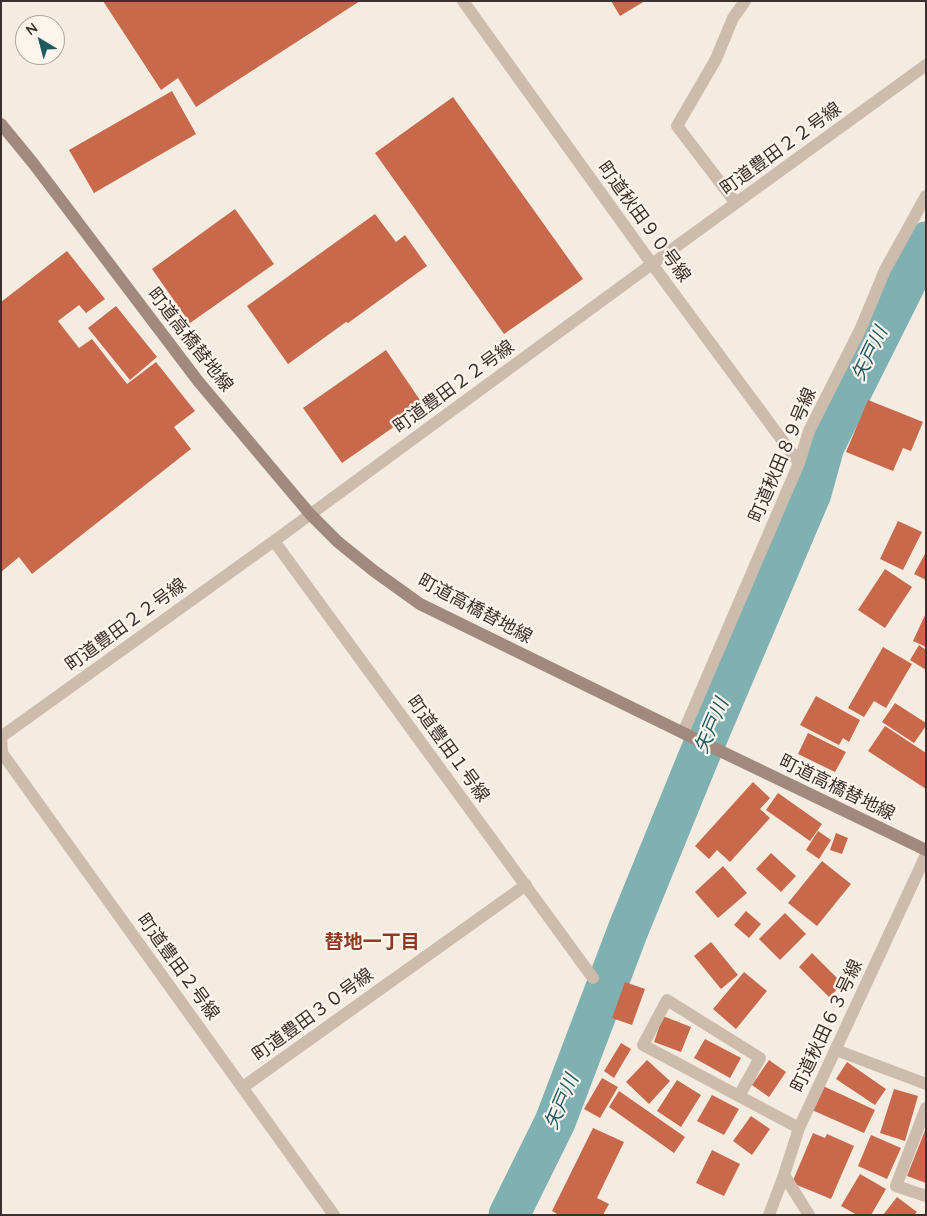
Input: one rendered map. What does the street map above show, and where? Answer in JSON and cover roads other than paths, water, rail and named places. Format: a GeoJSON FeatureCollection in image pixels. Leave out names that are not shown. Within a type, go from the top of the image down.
{"type":"FeatureCollection","features":[{"type":"Feature","properties":{"kind":"street","name":"町道秋田９０号線"},"geometry":{"type":"LineString","coordinates":[[463,1],[652,264],[799,463]]}},
{"type":"Feature","properties":{"kind":"street"},"geometry":{"type":"LineString","coordinates":[[736,204],[677,126],[716,59],[733,18],[744,1]]}},
{"type":"Feature","properties":{"kind":"street","name":"町道豊田２２号線"},"geometry":{"type":"LineString","coordinates":[[1,736],[274,541],[926,66]]}},
{"type":"Feature","properties":{"kind":"street","name":"町道高橋替地線"},"geometry":{"type":"LineString","coordinates":[[1,124],[33,162],[198,381],[310,514],[338,542],[374,571],[420,604],[926,850]]}},
{"type":"Feature","properties":{"kind":"street","name":"町道秋田８９号線"},"geometry":{"type":"LineString","coordinates":[[683,733],[799,463],[809,431],[860,330],[884,270],[926,196]]}},
{"type":"Feature","properties":{"kind":"street","name":"町道豊田１号線"},"geometry":{"type":"LineString","coordinates":[[274,541],[593,978]]}},
{"type":"Feature","properties":{"kind":"street","name":"町道豊田２号線"},"geometry":{"type":"LineString","coordinates":[[1,736],[2,752],[334,1215]]}},
{"type":"Feature","properties":{"kind":"street","name":"町道秋田６３号線"},"geometry":{"type":"LineString","coordinates":[[769,1215],[799,1128],[926,855]]}},
{"type":"Feature","properties":{"kind":"street","name":"町道豊田３０号線"},"geometry":{"type":"LineString","coordinates":[[243,1087],[526,885]]}},
{"type":"Feature","properties":{"kind":"street"},"geometry":{"type":"LineString","coordinates":[[739,1096],[760,1058],[667,1000],[643,1044],[739,1096],[799,1128]]}},
{"type":"Feature","properties":{"kind":"street"},"geometry":{"type":"LineString","coordinates":[[836,1050],[926,1084]]}},
{"type":"Feature","properties":{"kind":"street"},"geometry":{"type":"LineString","coordinates":[[926,1108],[896,1186],[926,1196]]}},
{"type":"Feature","properties":{"kind":"street"},"geometry":{"type":"LineString","coordinates":[[784,1175],[809,1215]]}},
{"type":"Feature","properties":{"kind":"waterway","name":"矢戸川"},"geometry":{"type":"LineString","coordinates":[[509,1215],[555,1122],[628,930],[697,761],[811,493],[824,446],[926,242]]}},
{"type":"Feature","properties":{"kind":"district","name":"替地一丁目"},"geometry":{"type":"Point","coordinates":[372,942]}}]}
